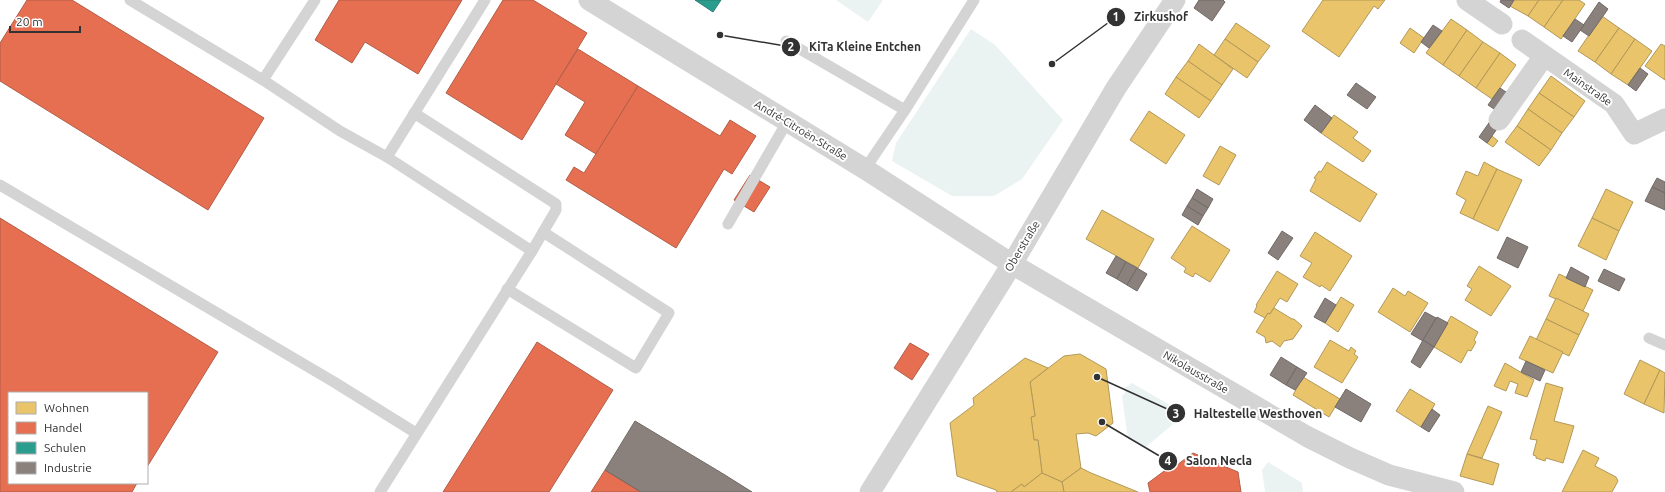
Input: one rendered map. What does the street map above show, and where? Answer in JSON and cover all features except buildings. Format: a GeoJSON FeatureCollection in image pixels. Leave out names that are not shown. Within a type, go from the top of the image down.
{"type":"FeatureCollection","features":[{"type":"Feature","properties":{"kind":"street","name":"André-Citroën-Straße"},"geometry":{"type":"LineString","coordinates":[[589,0],[865,169],[1012,264]]}},
{"type":"Feature","properties":{"kind":"street","name":"Oberstraße"},"geometry":{"type":"LineString","coordinates":[[870,492],[1012,264],[1116,88],[1175,0]]}},
{"type":"Feature","properties":{"kind":"street"},"geometry":{"type":"LineString","coordinates":[[1467,0],[1502,24]]}},
{"type":"Feature","properties":{"kind":"street","name":"Mainstraße"},"geometry":{"type":"LineString","coordinates":[[1522,40],[1614,104],[1634,134],[1665,119]]}},
{"type":"Feature","properties":{"kind":"street"},"geometry":{"type":"LineString","coordinates":[[1499,120],[1544,56]]}},
{"type":"Feature","properties":{"kind":"street","name":"Nikolausstraße"},"geometry":{"type":"LineString","coordinates":[[1012,264],[1308,437],[1350,458],[1387,483],[1454,492]]}},
{"type":"Feature","properties":{"kind":"lane"},"geometry":{"type":"LineString","coordinates":[[130,0],[263,80],[340,131],[387,157],[532,251]]}},
{"type":"Feature","properties":{"kind":"lane"},"geometry":{"type":"LineString","coordinates":[[263,80],[315,0]]}},
{"type":"Feature","properties":{"kind":"lane"},"geometry":{"type":"LineString","coordinates":[[387,157],[485,0]]}},
{"type":"Feature","properties":{"kind":"lane"},"geometry":{"type":"LineString","coordinates":[[865,169],[905,110],[974,0]]}},
{"type":"Feature","properties":{"kind":"lane"},"geometry":{"type":"LineString","coordinates":[[786,41],[905,110]]}},
{"type":"Feature","properties":{"kind":"lane"},"geometry":{"type":"LineString","coordinates":[[380,492],[532,251],[556,210],[556,204],[414,113]]}},
{"type":"Feature","properties":{"kind":"lane"},"geometry":{"type":"LineString","coordinates":[[728,224],[787,122]]}},
{"type":"Feature","properties":{"kind":"lane"},"geometry":{"type":"LineString","coordinates":[[0,185],[334,382],[416,433]]}},
{"type":"Feature","properties":{"kind":"lane"},"geometry":{"type":"LineString","coordinates":[[507,289],[636,368],[669,313],[543,232]]}},
{"type":"Feature","properties":{"kind":"lane"},"geometry":{"type":"LineString","coordinates":[[1649,338],[1665,345]]}},
{"type":"Feature","properties":{"kind":"shaded area"},"geometry":{"type":"Polygon","coordinates":[[[836,0],[883,0],[868,22],[836,0]]]}},
{"type":"Feature","properties":{"kind":"shaded area"},"geometry":{"type":"Polygon","coordinates":[[[971,29],[995,45],[1063,120],[1022,179],[994,196],[952,196],[892,161],[896,143],[971,29]]]}},
{"type":"Feature","properties":{"kind":"shaded area"},"geometry":{"type":"Polygon","coordinates":[[[1132,383],[1185,414],[1146,447],[1128,439],[1122,396],[1125,393],[1125,388],[1132,383]]]}},
{"type":"Feature","properties":{"kind":"shaded area"},"geometry":{"type":"Polygon","coordinates":[[[1268,462],[1302,483],[1303,492],[1265,492],[1262,470],[1268,462]]]}},
{"type":"Feature","properties":{"kind":"place","name":"KiTa Kleine Entchen"},"geometry":{"type":"Point","coordinates":[720,35]}},
{"type":"Feature","properties":{"kind":"place","name":"Zirkushof"},"geometry":{"type":"Point","coordinates":[1052,64]}},
{"type":"Feature","properties":{"kind":"place","name":"Haltestelle Westhoven"},"geometry":{"type":"Point","coordinates":[1097,377]}},
{"type":"Feature","properties":{"kind":"place","name":"Salon Necla"},"geometry":{"type":"Point","coordinates":[1102,422]}}]}
